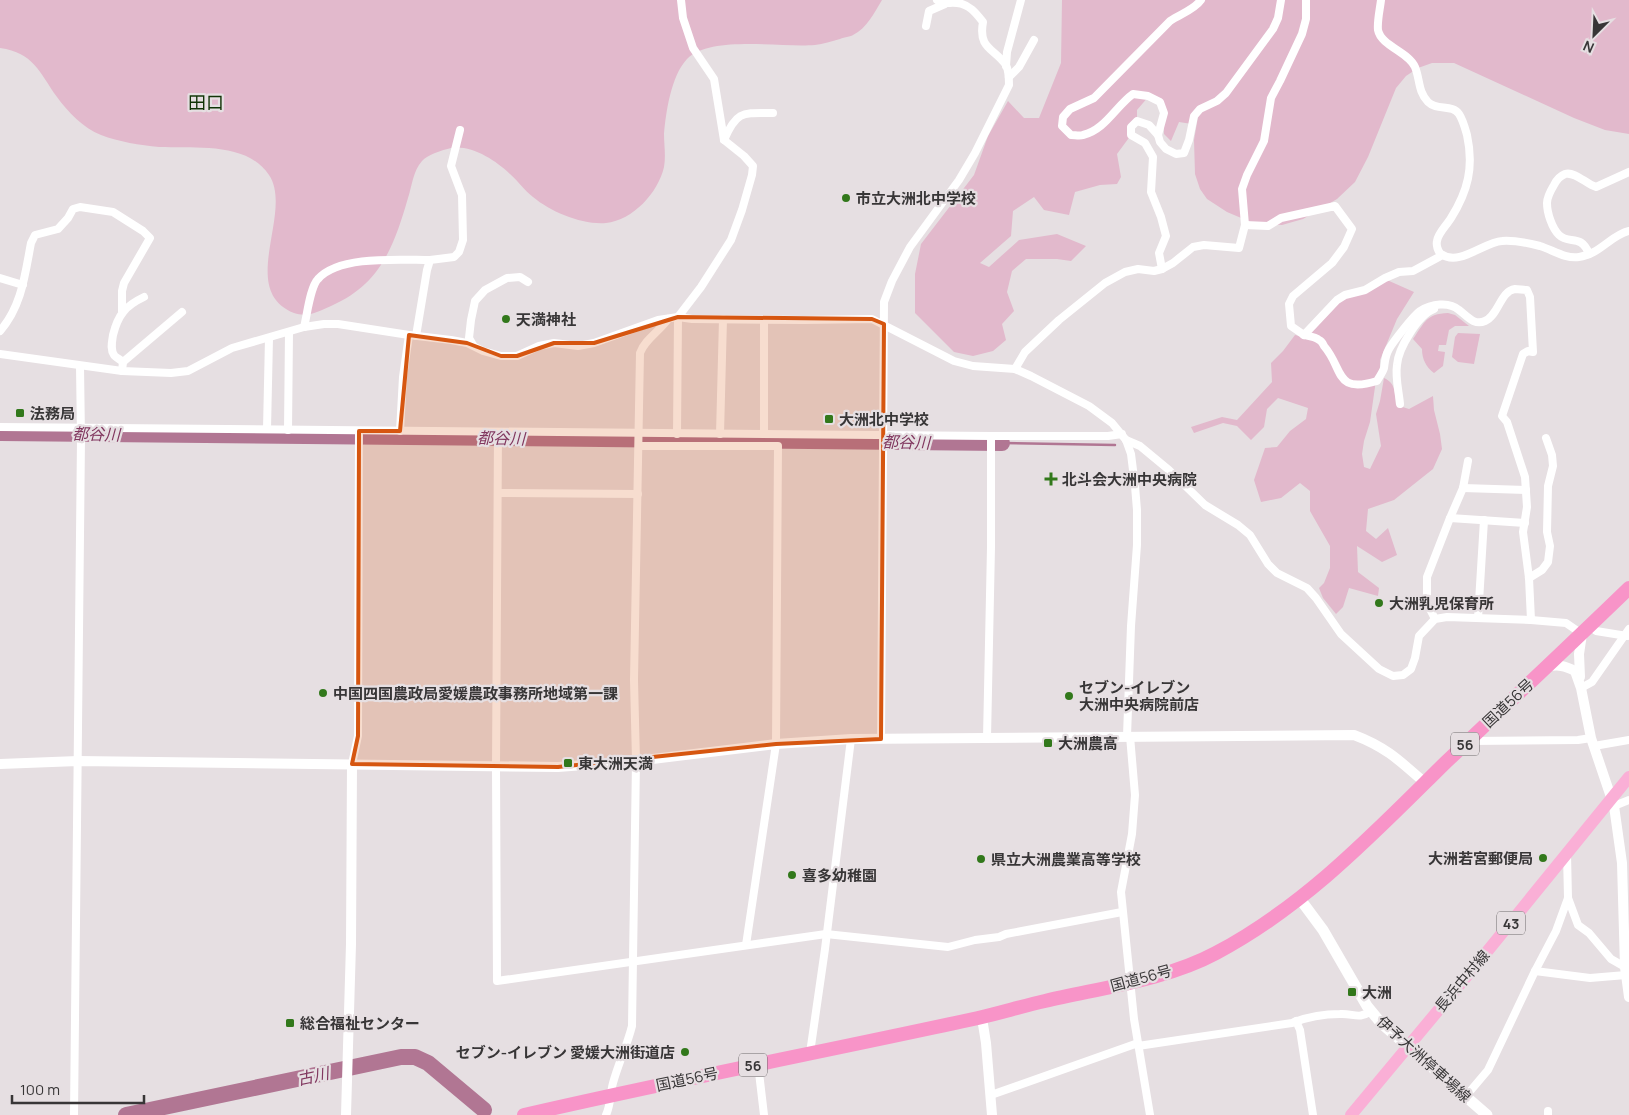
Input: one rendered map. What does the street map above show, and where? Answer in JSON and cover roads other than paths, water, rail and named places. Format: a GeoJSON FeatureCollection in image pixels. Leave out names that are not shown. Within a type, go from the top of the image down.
{"type":"FeatureCollection","features":[{"type":"Feature","properties":{"kind":"highway","name":"国道56号"},"geometry":{"type":"LineString","coordinates":[[524,1115],[612,1094],[810,1052],[982,1018],[1045,1001],[1132,983],[1212,955],[1248,935],[1300,899],[1350,855],[1629,588]]}},
{"type":"Feature","properties":{"kind":"main road","name":"長浜中村線"},"geometry":{"type":"LineString","coordinates":[[1351,1115],[1612,802],[1629,777]]}},
{"type":"Feature","properties":{"kind":"main road","name":"伊予大洲停車場線"},"geometry":{"type":"LineString","coordinates":[[1300,899],[1323,930],[1367,1006],[1381,1023],[1487,1115]]}},
{"type":"Feature","properties":{"kind":"street"},"geometry":{"type":"LineString","coordinates":[[677,434],[678,317],[701,287],[731,240],[742,210],[753,166],[724,140],[714,79],[693,48],[683,18],[681,0]]}},
{"type":"Feature","properties":{"kind":"street"},"geometry":{"type":"LineString","coordinates":[[937,0],[946,4]]}},
{"type":"Feature","properties":{"kind":"street"},"geometry":{"type":"LineString","coordinates":[[882,739],[884,302],[892,281],[910,247],[959,180],[1003,99],[1009,85],[1006,66],[1007,52],[1021,0]]}},
{"type":"Feature","properties":{"kind":"street"},"geometry":{"type":"LineString","coordinates":[[1201,0],[1197,6],[1170,21],[1094,98],[1070,109],[1063,116],[1062,126],[1071,135],[1082,136],[1098,128],[1125,99],[1133,94],[1148,96],[1160,102],[1164,114],[1158,134],[1160,142],[1166,149],[1176,154],[1184,153],[1194,116],[1200,109],[1217,101],[1226,93],[1273,29],[1278,18],[1281,0]]}},
{"type":"Feature","properties":{"kind":"street"},"geometry":{"type":"LineString","coordinates":[[1015,369],[1025,352],[1058,320],[1105,282],[1125,272],[1162,269],[1193,247],[1204,245],[1239,248],[1245,225],[1242,189],[1264,141],[1271,98],[1302,34],[1306,19],[1306,0]]}},
{"type":"Feature","properties":{"kind":"street"},"geometry":{"type":"LineString","coordinates":[[1381,0],[1378,31],[1383,39],[1406,56],[1415,66],[1421,92],[1429,103],[1438,107],[1450,108],[1459,114],[1467,138],[1471,160],[1470,173],[1460,202],[1437,240],[1437,249],[1442,255],[1452,258],[1465,256],[1492,243],[1505,241],[1541,246],[1566,256],[1580,257],[1600,248],[1622,232],[1629,231]]}},
{"type":"Feature","properties":{"kind":"street"},"geometry":{"type":"LineString","coordinates":[[926,26],[929,11],[946,4],[957,3],[973,9],[983,22],[981,32],[985,43],[1006,66]]}},
{"type":"Feature","properties":{"kind":"street"},"geometry":{"type":"LineString","coordinates":[[1009,77],[1019,67],[1034,40]]}},
{"type":"Feature","properties":{"kind":"street"},"geometry":{"type":"LineString","coordinates":[[724,140],[731,123],[744,113],[773,113]]}},
{"type":"Feature","properties":{"kind":"street"},"geometry":{"type":"LineString","coordinates":[[1158,134],[1149,125],[1137,121],[1130,127],[1131,134],[1145,143],[1153,156],[1151,192],[1166,236],[1159,253],[1162,269]]}},
{"type":"Feature","properties":{"kind":"street"},"geometry":{"type":"LineString","coordinates":[[304,327],[317,279],[332,270],[345,264],[368,261],[430,260],[454,257],[459,252],[463,240],[462,195],[451,166],[460,130]]}},
{"type":"Feature","properties":{"kind":"street"},"geometry":{"type":"LineString","coordinates":[[1589,254],[1587,247],[1581,242],[1573,239],[1564,239],[1559,235],[1550,218],[1547,203],[1550,193],[1557,179],[1565,174],[1573,174],[1589,185],[1596,187],[1629,172]]}},
{"type":"Feature","properties":{"kind":"street"},"geometry":{"type":"LineString","coordinates":[[1245,225],[1268,226],[1281,218],[1335,206],[1352,229],[1344,247],[1332,263],[1293,296],[1289,304],[1291,326],[1304,335],[1319,340],[1328,350],[1341,378],[1352,385],[1365,385],[1377,381],[1383,369],[1384,359],[1389,348],[1418,312],[1434,305],[1448,304],[1454,306],[1470,320],[1481,323],[1492,318],[1502,299],[1509,292],[1514,289],[1527,290],[1530,297],[1533,352],[1528,351],[1523,354],[1502,416],[1507,422],[1525,477],[1527,507],[1523,532],[1531,620]]}},
{"type":"Feature","properties":{"kind":"street"},"geometry":{"type":"LineString","coordinates":[[0,331],[9,321],[20,299],[31,243],[35,235],[58,229],[73,209],[80,207],[113,212],[143,231],[150,238],[124,283],[122,312]]}},
{"type":"Feature","properties":{"kind":"street"},"geometry":{"type":"LineString","coordinates":[[1304,335],[1337,300],[1346,295],[1365,290],[1399,272],[1418,269],[1442,255]]}},
{"type":"Feature","properties":{"kind":"street"},"geometry":{"type":"LineString","coordinates":[[400,431],[403,377],[426,270],[430,260]]}},
{"type":"Feature","properties":{"kind":"street"},"geometry":{"type":"LineString","coordinates":[[474,347],[469,338],[475,301],[486,290],[507,278],[520,277],[528,282]]}},
{"type":"Feature","properties":{"kind":"street"},"geometry":{"type":"LineString","coordinates":[[0,278],[23,285]]}},
{"type":"Feature","properties":{"kind":"street"},"geometry":{"type":"LineString","coordinates":[[124,362],[114,355],[111,345],[117,320],[122,312],[144,297]]}},
{"type":"Feature","properties":{"kind":"street"},"geometry":{"type":"LineString","coordinates":[[1400,404],[1396,367],[1398,356],[1422,317],[1431,310],[1448,304]]}},
{"type":"Feature","properties":{"kind":"street"},"geometry":{"type":"LineString","coordinates":[[122,371],[124,362],[182,312]]}},
{"type":"Feature","properties":{"kind":"street"},"geometry":{"type":"LineString","coordinates":[[0,354],[122,371],[171,373],[188,372],[232,348],[304,327],[324,324],[338,324],[412,336],[451,340],[467,343],[483,351],[501,356],[518,356],[539,346],[554,343],[578,346],[594,343],[658,320],[678,317],[692,319],[764,320],[872,319],[954,362],[973,366],[1015,369],[1089,406],[1112,423],[1124,437],[1131,454],[1137,510],[1137,544],[1131,626],[1129,736],[1135,795],[1132,834],[1121,892],[1138,1044],[1150,1115]]}},
{"type":"Feature","properties":{"kind":"street"},"geometry":{"type":"LineString","coordinates":[[606,1115],[612,1094],[612,1085],[632,1026],[636,761],[634,680],[640,353],[642,346],[662,328],[668,319]]}},
{"type":"Feature","properties":{"kind":"street"},"geometry":{"type":"LineString","coordinates":[[720,434],[723,319]]}},
{"type":"Feature","properties":{"kind":"street"},"geometry":{"type":"LineString","coordinates":[[764,320],[764,434]]}},
{"type":"Feature","properties":{"kind":"street"},"geometry":{"type":"LineString","coordinates":[[288,430],[289,332]]}},
{"type":"Feature","properties":{"kind":"street"},"geometry":{"type":"LineString","coordinates":[[267,430],[269,338]]}},
{"type":"Feature","properties":{"kind":"street"},"geometry":{"type":"LineString","coordinates":[[74,1115],[80,366]]}},
{"type":"Feature","properties":{"kind":"street"},"geometry":{"type":"LineString","coordinates":[[0,427],[80,432],[288,430],[360,435],[400,431],[639,440],[991,441],[1124,437],[1140,446],[1169,470],[1205,505],[1238,525],[1250,535],[1268,564],[1277,574],[1307,588],[1340,634],[1379,670],[1393,676],[1403,674],[1410,669],[1415,658],[1419,636],[1434,619],[1447,617],[1566,623],[1586,630],[1628,634],[1592,682],[1581,688]]}},
{"type":"Feature","properties":{"kind":"street"},"geometry":{"type":"LineString","coordinates":[[639,440],[677,434],[764,434],[778,440]]}},
{"type":"Feature","properties":{"kind":"street"},"geometry":{"type":"LineString","coordinates":[[346,1115],[351,944],[352,764],[358,736],[360,435]]}},
{"type":"Feature","properties":{"kind":"street"},"geometry":{"type":"LineString","coordinates":[[498,436],[497,982],[826,934],[948,947],[975,940],[999,937],[1006,934],[1122,912]]}},
{"type":"Feature","properties":{"kind":"street"},"geometry":{"type":"LineString","coordinates":[[1528,578],[1542,570],[1548,562],[1550,546],[1547,532],[1548,486],[1553,468],[1552,455],[1546,438]]}},
{"type":"Feature","properties":{"kind":"street"},"geometry":{"type":"LineString","coordinates":[[746,945],[776,744],[778,440]]}},
{"type":"Feature","properties":{"kind":"street"},"geometry":{"type":"LineString","coordinates":[[987,738],[991,441]]}},
{"type":"Feature","properties":{"kind":"street"},"geometry":{"type":"LineString","coordinates":[[1434,619],[1427,604],[1427,577],[1463,488],[1468,461]]}},
{"type":"Feature","properties":{"kind":"street"},"geometry":{"type":"LineString","coordinates":[[1463,488],[1526,490]]}},
{"type":"Feature","properties":{"kind":"street"},"geometry":{"type":"LineString","coordinates":[[498,493],[638,494]]}},
{"type":"Feature","properties":{"kind":"street"},"geometry":{"type":"LineString","coordinates":[[1450,518],[1525,523]]}},
{"type":"Feature","properties":{"kind":"street"},"geometry":{"type":"LineString","coordinates":[[1478,618],[1484,520]]}},
{"type":"Feature","properties":{"kind":"street"},"geometry":{"type":"LineString","coordinates":[[1581,688],[1579,654],[1586,630]]}},
{"type":"Feature","properties":{"kind":"street"},"geometry":{"type":"LineString","coordinates":[[1547,667],[1555,665],[1566,666],[1575,671],[1581,688],[1592,742],[1612,802],[1625,853],[1623,896],[1629,997]]}},
{"type":"Feature","properties":{"kind":"street"},"geometry":{"type":"LineString","coordinates":[[0,764],[78,761],[496,767],[558,766],[636,761],[776,744],[851,739],[1354,735],[1374,742],[1394,755],[1425,783]]}},
{"type":"Feature","properties":{"kind":"street"},"geometry":{"type":"LineString","coordinates":[[810,1052],[851,739]]}},
{"type":"Feature","properties":{"kind":"street"},"geometry":{"type":"LineString","coordinates":[[1468,741],[1578,740],[1592,742],[1629,740]]}},
{"type":"Feature","properties":{"kind":"street"},"geometry":{"type":"LineString","coordinates":[[1612,802],[1629,800]]}},
{"type":"Feature","properties":{"kind":"street"},"geometry":{"type":"LineString","coordinates":[[1567,854],[1568,898],[1578,925],[1589,933],[1612,959],[1626,969]]}},
{"type":"Feature","properties":{"kind":"street"},"geometry":{"type":"LineString","coordinates":[[1466,1096],[1488,1070],[1556,931],[1568,898]]}},
{"type":"Feature","properties":{"kind":"street"},"geometry":{"type":"LineString","coordinates":[[1535,971],[1590,978],[1626,969]]}},
{"type":"Feature","properties":{"kind":"street"},"geometry":{"type":"LineString","coordinates":[[991,1096],[1138,1044],[1342,1014],[1365,1016],[1372,1011]]}},
{"type":"Feature","properties":{"kind":"street"},"geometry":{"type":"LineString","coordinates":[[982,1018],[992,1115]]}},
{"type":"Feature","properties":{"kind":"street"},"geometry":{"type":"LineString","coordinates":[[1296,1021],[1300,1030],[1314,1115]]}},
{"type":"Feature","properties":{"kind":"street"},"geometry":{"type":"LineString","coordinates":[[758,1064],[764,1115]]}},
{"type":"Feature","properties":{"kind":"waterway","name":"都谷川"},"geometry":{"type":"LineString","coordinates":[[0,433],[1002,443]]}},
{"type":"Feature","properties":{"kind":"waterway"},"geometry":{"type":"LineString","coordinates":[[1002,443],[1115,445]]}},
{"type":"Feature","properties":{"kind":"waterway","name":"古川"},"geometry":{"type":"LineString","coordinates":[[126,1115],[401,1057],[415,1057],[428,1063],[484,1110]]}},
{"type":"Feature","properties":{"kind":"place","name":"市立大洲北中学校"},"geometry":{"type":"Point","coordinates":[846,198]}},
{"type":"Feature","properties":{"kind":"place","name":"天満神社"},"geometry":{"type":"Point","coordinates":[506,319]}},
{"type":"Feature","properties":{"kind":"place","name":"法務局"},"geometry":{"type":"Point","coordinates":[20,413]}},
{"type":"Feature","properties":{"kind":"place","name":"大洲北中学校"},"geometry":{"type":"Point","coordinates":[829,419]}},
{"type":"Feature","properties":{"kind":"place","name":"北斗会大洲中央病院"},"geometry":{"type":"Point","coordinates":[1051,479]}},
{"type":"Feature","properties":{"kind":"place","name":"大洲乳児保育所"},"geometry":{"type":"Point","coordinates":[1379,603]}},
{"type":"Feature","properties":{"kind":"place","name":"中国四国農政局愛媛農政事務所地域第一課"},"geometry":{"type":"Point","coordinates":[323,693]}},
{"type":"Feature","properties":{"kind":"place","name":"セブン-イレブン 大洲中央病院前店"},"geometry":{"type":"Point","coordinates":[1069,696]}},
{"type":"Feature","properties":{"kind":"place","name":"大洲農高"},"geometry":{"type":"Point","coordinates":[1048,743]}},
{"type":"Feature","properties":{"kind":"place","name":"東大洲天満"},"geometry":{"type":"Point","coordinates":[568,763]}},
{"type":"Feature","properties":{"kind":"place","name":"大洲若宮郵便局"},"geometry":{"type":"Point","coordinates":[1543,858]}},
{"type":"Feature","properties":{"kind":"place","name":"県立大洲農業高等学校"},"geometry":{"type":"Point","coordinates":[981,859]}},
{"type":"Feature","properties":{"kind":"place","name":"喜多幼稚園"},"geometry":{"type":"Point","coordinates":[792,875]}},
{"type":"Feature","properties":{"kind":"place","name":"大洲"},"geometry":{"type":"Point","coordinates":[1352,992]}},
{"type":"Feature","properties":{"kind":"place","name":"総合福祉センター"},"geometry":{"type":"Point","coordinates":[290,1023]}},
{"type":"Feature","properties":{"kind":"place","name":"セブン-イレブン 愛媛大洲街道店"},"geometry":{"type":"Point","coordinates":[685,1052]}},
{"type":"Feature","properties":{"kind":"district","name":"田口"},"geometry":{"type":"Point","coordinates":[206,102]}}]}
